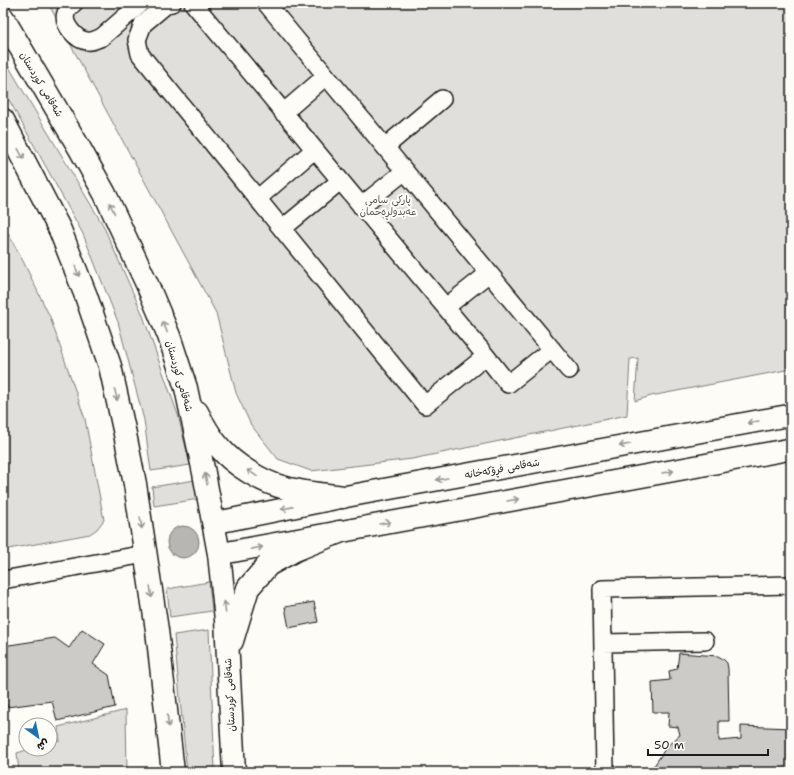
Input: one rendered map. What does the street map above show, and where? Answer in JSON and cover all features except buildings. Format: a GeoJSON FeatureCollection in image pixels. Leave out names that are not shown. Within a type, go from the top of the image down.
{"type":"FeatureCollection","features":[{"type":"Feature","properties":{"kind":"highway","name":"شەقامی کوردستان"},"geometry":{"type":"LineString","coordinates":[[3,18],[106,194],[150,290],[169,336],[186,388],[219,554],[226,620],[234,772]]}},
{"type":"Feature","properties":{"kind":"highway"},"geometry":{"type":"LineString","coordinates":[[3,120],[60,230],[86,296],[110,366],[125,434],[157,630],[174,772]]}},
{"type":"Feature","properties":{"kind":"highway"},"geometry":{"type":"LineString","coordinates":[[186,388],[202,422],[220,449],[261,480],[282,487],[343,497]]}},
{"type":"Feature","properties":{"kind":"highway"},"geometry":{"type":"LineString","coordinates":[[227,658],[248,588],[268,565],[295,550],[339,532]]}},
{"type":"Feature","properties":{"kind":"main road","name":"شەقامی فڕۆکەخانە"},"geometry":{"type":"LineString","coordinates":[[214,523],[343,497],[791,415]]}},
{"type":"Feature","properties":{"kind":"main road"},"geometry":{"type":"LineString","coordinates":[[219,554],[791,449]]}},
{"type":"Feature","properties":{"kind":"street"},"geometry":{"type":"LineString","coordinates":[[74,3],[66,13],[65,21],[78,38],[86,41],[102,37],[141,3]]}},
{"type":"Feature","properties":{"kind":"street"},"geometry":{"type":"LineString","coordinates":[[172,3],[167,4],[143,24],[137,40],[140,54],[425,405],[486,356]]}},
{"type":"Feature","properties":{"kind":"street"},"geometry":{"type":"LineString","coordinates":[[266,3],[569,370]]}},
{"type":"Feature","properties":{"kind":"street"},"geometry":{"type":"LineString","coordinates":[[191,4],[446,307],[508,384],[552,349]]}},
{"type":"Feature","properties":{"kind":"street"},"geometry":{"type":"LineString","coordinates":[[282,113],[326,76]]}},
{"type":"Feature","properties":{"kind":"street"},"geometry":{"type":"LineString","coordinates":[[385,147],[442,98]]}},
{"type":"Feature","properties":{"kind":"street"},"geometry":{"type":"LineString","coordinates":[[257,199],[314,150]]}},
{"type":"Feature","properties":{"kind":"street"},"geometry":{"type":"LineString","coordinates":[[361,206],[405,170]]}},
{"type":"Feature","properties":{"kind":"street"},"geometry":{"type":"LineString","coordinates":[[282,230],[340,181]]}},
{"type":"Feature","properties":{"kind":"street"},"geometry":{"type":"LineString","coordinates":[[446,307],[489,273]]}},
{"type":"Feature","properties":{"kind":"street"},"geometry":{"type":"LineString","coordinates":[[3,580],[145,554]]}},
{"type":"Feature","properties":{"kind":"street"},"geometry":{"type":"LineString","coordinates":[[605,772],[602,589],[791,585]]}},
{"type":"Feature","properties":{"kind":"street"},"geometry":{"type":"LineString","coordinates":[[603,643],[705,641]]}},
{"type":"Feature","properties":{"kind":"green space","name":"پارکی سامی عەبدولڕەحمان"},"geometry":{"type":"Polygon","coordinates":[[[48,3],[791,3],[791,369],[651,396],[635,401],[638,358],[630,359],[627,415],[412,459],[311,471],[278,459],[251,425],[236,393],[216,313],[48,3]]]}},
{"type":"Feature","properties":{"kind":"green space"},"geometry":{"type":"Polygon","coordinates":[[[3,57],[103,225],[142,313],[178,415],[190,465],[151,471],[144,420],[118,322],[83,234],[3,89],[3,57]]]}},
{"type":"Feature","properties":{"kind":"green space"},"geometry":{"type":"Polygon","coordinates":[[[3,224],[50,317],[85,419],[104,520],[97,529],[90,534],[3,550],[3,224]]]}},
{"type":"Feature","properties":{"kind":"green space"},"geometry":{"type":"Polygon","coordinates":[[[195,480],[199,499],[154,506],[152,487],[195,480]]]}},
{"type":"Feature","properties":{"kind":"green space"},"geometry":{"type":"Polygon","coordinates":[[[209,582],[212,611],[170,617],[167,589],[209,582]]]}},
{"type":"Feature","properties":{"kind":"green space"},"geometry":{"type":"Polygon","coordinates":[[[209,630],[215,772],[187,772],[174,635],[209,630]]]}},
{"type":"Feature","properties":{"kind":"green space"},"geometry":{"type":"Polygon","coordinates":[[[126,710],[127,772],[19,772],[17,753],[18,757],[58,757],[58,741],[60,741],[58,727],[126,710]]]}},
{"type":"Feature","properties":{"kind":"shaded area"},"geometry":{"type":"Polygon","coordinates":[[[183,526],[194,531],[199,542],[194,553],[183,558],[172,553],[167,542],[172,531],[183,526]]]}}]}
